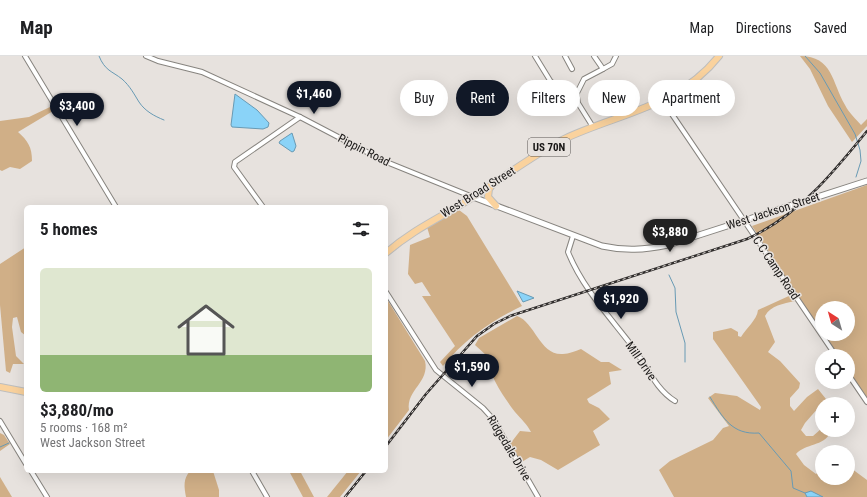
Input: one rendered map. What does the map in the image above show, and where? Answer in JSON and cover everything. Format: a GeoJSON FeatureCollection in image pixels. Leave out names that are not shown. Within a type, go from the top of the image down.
{"type":"FeatureCollection","features":[{"type":"Feature","properties":{"kind":"main road","name":"West Broad Street"},"geometry":{"type":"LineString","coordinates":[[696,80],[719,56]]}},
{"type":"Feature","properties":{"kind":"main road","name":"West Broad Street"},"geometry":{"type":"LineString","coordinates":[[388,251],[415,230],[473,197],[543,150],[593,127],[648,107]]}},
{"type":"Feature","properties":{"kind":"main road"},"geometry":{"type":"LineString","coordinates":[[494,183],[489,189],[488,197],[496,206]]}},
{"type":"Feature","properties":{"kind":"main road"},"geometry":{"type":"LineString","coordinates":[[0,387],[24,392]]}},
{"type":"Feature","properties":{"kind":"street"},"geometry":{"type":"LineString","coordinates":[[25,56],[115,205]]}},
{"type":"Feature","properties":{"kind":"street","name":"Pippin Road"},"geometry":{"type":"LineString","coordinates":[[146,56],[158,61],[202,72],[300,117],[396,166],[473,197]]}},
{"type":"Feature","properties":{"kind":"street"},"geometry":{"type":"LineString","coordinates":[[535,56],[550,80]]}},
{"type":"Feature","properties":{"kind":"street"},"geometry":{"type":"LineString","coordinates":[[565,56],[572,68]]}},
{"type":"Feature","properties":{"kind":"street"},"geometry":{"type":"LineString","coordinates":[[594,56],[603,69]]}},
{"type":"Feature","properties":{"kind":"street"},"geometry":{"type":"LineString","coordinates":[[580,87],[584,79],[612,64],[616,56]]}},
{"type":"Feature","properties":{"kind":"street"},"geometry":{"type":"LineString","coordinates":[[580,106],[593,127]]}},
{"type":"Feature","properties":{"kind":"street","name":"C C Camp Road"},"geometry":{"type":"LineString","coordinates":[[673,116],[831,349]]}},
{"type":"Feature","properties":{"kind":"street"},"geometry":{"type":"LineString","coordinates":[[262,205],[234,167],[235,162],[300,117]]}},
{"type":"Feature","properties":{"kind":"street","name":"West Jackson Street"},"geometry":{"type":"LineString","coordinates":[[473,197],[602,246],[622,250],[643,250],[668,245],[867,181]]}},
{"type":"Feature","properties":{"kind":"street","name":"Mill Drive"},"geometry":{"type":"LineString","coordinates":[[573,236],[568,252],[589,290],[632,345],[665,395],[675,402]]}},
{"type":"Feature","properties":{"kind":"street","name":"Ridgedale Drive"},"geometry":{"type":"LineString","coordinates":[[388,295],[431,365],[442,376],[483,408],[493,419],[538,497]]}},
{"type":"Feature","properties":{"kind":"street"},"geometry":{"type":"LineString","coordinates":[[855,384],[867,402]]}},
{"type":"Feature","properties":{"kind":"street"},"geometry":{"type":"LineString","coordinates":[[0,421],[24,461]]}},
{"type":"Feature","properties":{"kind":"street"},"geometry":{"type":"LineString","coordinates":[[32,473],[47,497]]}},
{"type":"Feature","properties":{"kind":"street"},"geometry":{"type":"LineString","coordinates":[[253,473],[267,497]]}},
{"type":"Feature","properties":{"kind":"shaded area"},"geometry":{"type":"Polygon","coordinates":[[[800,56],[811,57],[825,66],[830,72],[847,108],[861,125],[867,119],[867,126],[852,142],[828,106],[810,69],[800,56]]]}},
{"type":"Feature","properties":{"kind":"shaded area"},"geometry":{"type":"Polygon","coordinates":[[[50,107],[53,111],[18,132],[29,145],[32,161],[20,169],[10,167],[2,171],[0,170],[0,121],[29,117],[50,107]]]}},
{"type":"Feature","properties":{"kind":"shaded area"},"geometry":{"type":"Polygon","coordinates":[[[867,185],[867,398],[855,380],[855,349],[833,349],[828,341],[855,341],[855,301],[815,301],[815,321],[752,226],[867,185]]]}},
{"type":"Feature","properties":{"kind":"shaded area"},"geometry":{"type":"Polygon","coordinates":[[[459,210],[467,216],[522,306],[489,324],[469,339],[443,366],[440,362],[455,346],[422,296],[431,296],[422,282],[415,284],[408,274],[410,245],[430,237],[427,227],[459,210]]]}},
{"type":"Feature","properties":{"kind":"shaded area"},"geometry":{"type":"Polygon","coordinates":[[[24,248],[24,334],[21,332],[17,317],[13,318],[12,327],[16,356],[24,364],[13,364],[10,373],[6,371],[0,305],[0,264],[24,248]]]}},
{"type":"Feature","properties":{"kind":"shaded area"},"geometry":{"type":"Polygon","coordinates":[[[791,295],[795,301],[774,307],[765,316],[775,342],[768,352],[780,361],[800,383],[799,388],[790,398],[790,406],[794,411],[807,397],[818,389],[824,397],[815,397],[815,412],[801,430],[806,436],[813,436],[815,434],[815,437],[828,437],[796,454],[804,465],[815,473],[815,485],[855,485],[855,471],[867,480],[867,497],[674,497],[659,470],[670,461],[713,440],[723,428],[729,426],[708,398],[715,393],[737,396],[760,410],[761,407],[713,339],[713,332],[731,328],[738,332],[738,336],[741,337],[754,321],[758,310],[791,295]]]}},
{"type":"Feature","properties":{"kind":"shaded area"},"geometry":{"type":"Polygon","coordinates":[[[388,301],[425,361],[426,368],[424,375],[411,397],[409,410],[388,437],[388,301]]]}},
{"type":"Feature","properties":{"kind":"shaded area"},"geometry":{"type":"Polygon","coordinates":[[[517,316],[529,325],[549,350],[555,353],[565,354],[581,349],[601,362],[609,362],[622,370],[609,372],[611,384],[587,399],[589,403],[599,408],[610,419],[593,431],[600,445],[558,470],[541,460],[530,457],[520,463],[510,444],[520,431],[531,432],[501,393],[491,371],[487,356],[475,345],[479,338],[517,316]]]}},
{"type":"Feature","properties":{"kind":"shaded area"},"geometry":{"type":"Polygon","coordinates":[[[0,433],[4,435],[10,444],[0,451],[0,433]]]}},
{"type":"Feature","properties":{"kind":"shaded area"},"geometry":{"type":"Polygon","coordinates":[[[189,473],[214,473],[219,490],[219,497],[186,497],[186,477],[189,473]]]}},
{"type":"Feature","properties":{"kind":"shaded area"},"geometry":{"type":"Polygon","coordinates":[[[290,473],[301,473],[314,497],[303,497],[290,473]]]}},
{"type":"Feature","properties":{"kind":"shaded area"},"geometry":{"type":"Polygon","coordinates":[[[346,473],[359,473],[340,497],[327,497],[346,473]]]}},
{"type":"Feature","properties":{"kind":"shaded area"},"geometry":{"type":"Polygon","coordinates":[[[0,477],[12,497],[0,497],[0,477]]]}},
{"type":"Feature","properties":{"kind":"water"},"geometry":{"type":"Polygon","coordinates":[[[235,94],[257,110],[269,123],[268,127],[263,129],[232,127],[235,94]]]}},
{"type":"Feature","properties":{"kind":"water"},"geometry":{"type":"Polygon","coordinates":[[[292,133],[296,146],[292,152],[279,143],[292,133]]]}},
{"type":"Feature","properties":{"kind":"water"},"geometry":{"type":"Polygon","coordinates":[[[517,291],[532,297],[534,298],[523,302],[517,291]]]}},
{"type":"Feature","properties":{"kind":"water"},"geometry":{"type":"Polygon","coordinates":[[[811,491],[823,497],[807,497],[805,493],[811,491]]]}},
{"type":"Feature","properties":{"kind":"waterway"},"geometry":{"type":"LineString","coordinates":[[99,56],[106,68],[127,84],[147,111],[164,120]]}},
{"type":"Feature","properties":{"kind":"waterway"},"geometry":{"type":"LineString","coordinates":[[805,56],[820,73],[855,134],[860,150],[861,161],[856,177]]}},
{"type":"Feature","properties":{"kind":"waterway"},"geometry":{"type":"LineString","coordinates":[[669,275],[675,288],[676,312],[685,343],[685,362]]}},
{"type":"Feature","properties":{"kind":"waterway"},"geometry":{"type":"LineString","coordinates":[[710,397],[719,412],[729,424],[742,431],[759,433],[791,471],[793,488],[805,493]]}},
{"type":"Feature","properties":{"kind":"waterway"},"geometry":{"type":"LineString","coordinates":[[0,447],[9,443]]}},
{"type":"Feature","properties":{"kind":"railway"},"geometry":{"type":"LineString","coordinates":[[388,443],[426,394],[477,336],[494,324],[510,316],[747,239],[766,229],[799,206],[841,163],[867,131]]}},
{"type":"Feature","properties":{"kind":"railway"},"geometry":{"type":"LineString","coordinates":[[345,497],[364,473]]}}]}
